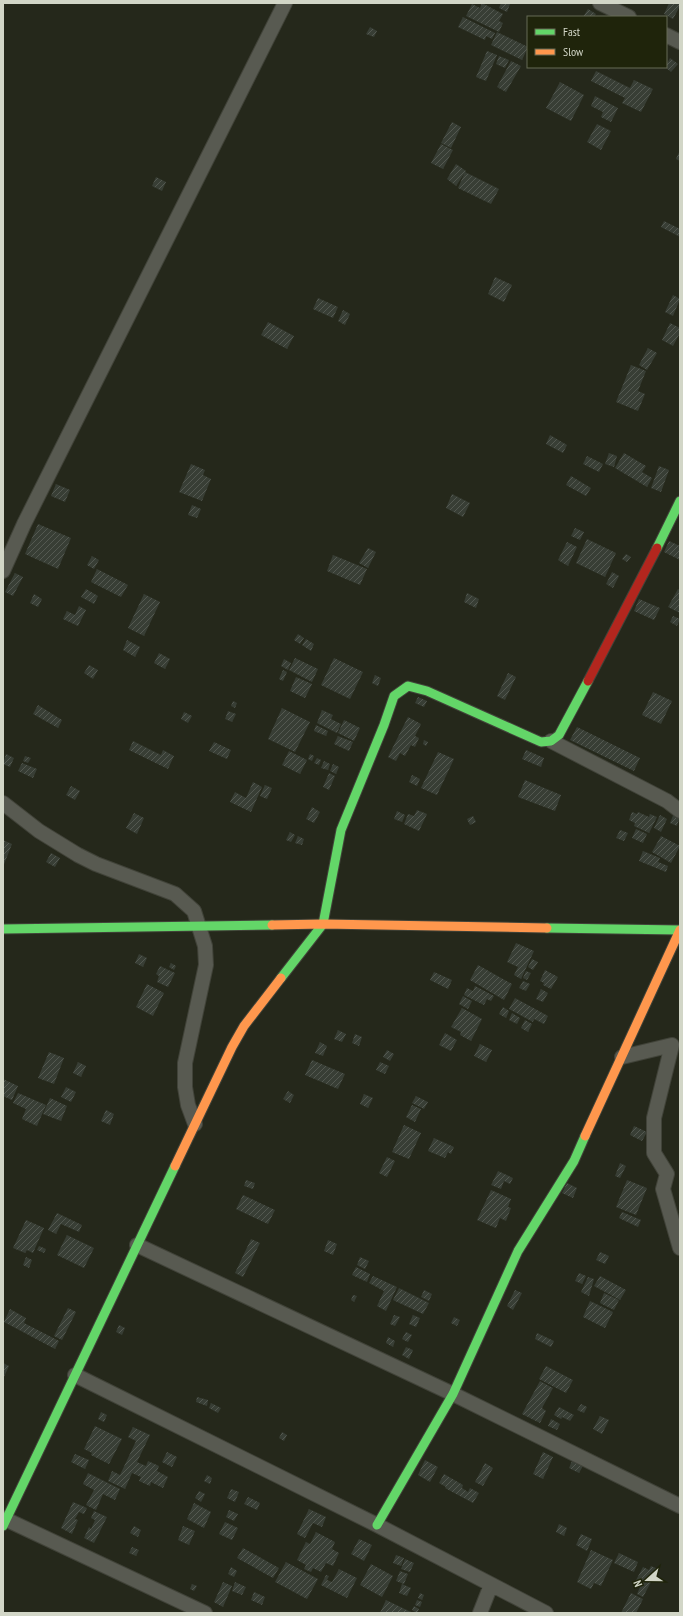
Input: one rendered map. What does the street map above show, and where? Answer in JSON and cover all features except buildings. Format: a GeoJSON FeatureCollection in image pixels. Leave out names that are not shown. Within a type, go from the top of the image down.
{"type":"FeatureCollection","features":[{"type":"Feature","properties":{"kind":"street"},"geometry":{"type":"LineString","coordinates":[[3,571],[24,524],[285,3]]}},
{"type":"Feature","properties":{"kind":"street"},"geometry":{"type":"LineString","coordinates":[[600,3],[627,16]]}},
{"type":"Feature","properties":{"kind":"street"},"geometry":{"type":"LineString","coordinates":[[667,36],[680,42]]}},
{"type":"Feature","properties":{"kind":"street"},"geometry":{"type":"LineString","coordinates":[[205,1613],[4,1521],[232,1048],[244,1026],[323,924],[341,830],[384,725],[394,696],[408,686],[427,691],[541,742],[551,741],[559,735],[640,583],[680,500]]}},
{"type":"Feature","properties":{"kind":"street"},"geometry":{"type":"LineString","coordinates":[[551,741],[667,801],[680,811]]}},
{"type":"Feature","properties":{"kind":"street"},"geometry":{"type":"LineString","coordinates":[[3,803],[39,831],[78,855],[96,864],[175,894],[194,911],[206,946],[206,964],[185,1063],[185,1087],[188,1105],[196,1124]]}},
{"type":"Feature","properties":{"kind":"street"},"geometry":{"type":"LineString","coordinates":[[3,929],[323,924],[680,930],[574,1161],[518,1251],[453,1394],[377,1525]]}},
{"type":"Feature","properties":{"kind":"street"},"geometry":{"type":"LineString","coordinates":[[622,1057],[672,1045],[654,1118],[654,1153],[667,1174],[663,1189],[680,1248]]}},
{"type":"Feature","properties":{"kind":"street"},"geometry":{"type":"LineString","coordinates":[[137,1245],[453,1394],[680,1506]]}},
{"type":"Feature","properties":{"kind":"street"},"geometry":{"type":"LineString","coordinates":[[75,1375],[377,1525],[546,1613]]}},
{"type":"Feature","properties":{"kind":"street"},"geometry":{"type":"LineString","coordinates":[[480,1613],[491,1585]]}},
{"type":"Feature","properties":{"kind":"traffic: fast"},"geometry":{"type":"LineString","coordinates":[[657,548],[680,501]]}},
{"type":"Feature","properties":{"kind":"traffic: fast"},"geometry":{"type":"LineString","coordinates":[[281,978],[323,924],[341,830],[384,725],[394,696],[408,686],[427,691],[541,742],[551,741],[559,735],[588,681]]}},
{"type":"Feature","properties":{"kind":"traffic: fast"},"geometry":{"type":"LineString","coordinates":[[3,929],[272,925]]}},
{"type":"Feature","properties":{"kind":"traffic: fast"},"geometry":{"type":"LineString","coordinates":[[547,928],[680,930]]}},
{"type":"Feature","properties":{"kind":"traffic: fast"},"geometry":{"type":"LineString","coordinates":[[377,1525],[453,1394],[518,1251],[574,1161],[585,1136]]}},
{"type":"Feature","properties":{"kind":"traffic: fast"},"geometry":{"type":"LineString","coordinates":[[3,1526],[175,1166]]}},
{"type":"Feature","properties":{"kind":"traffic: slow"},"geometry":{"type":"LineString","coordinates":[[272,925],[323,924],[547,928]]}},
{"type":"Feature","properties":{"kind":"traffic: slow"},"geometry":{"type":"LineString","coordinates":[[585,1136],[680,930]]}},
{"type":"Feature","properties":{"kind":"traffic: slow"},"geometry":{"type":"LineString","coordinates":[[175,1166],[232,1047],[244,1026],[281,978]]}},
{"type":"Feature","properties":{"kind":"traffic: jam"},"geometry":{"type":"LineString","coordinates":[[588,681],[657,548]]}}]}
